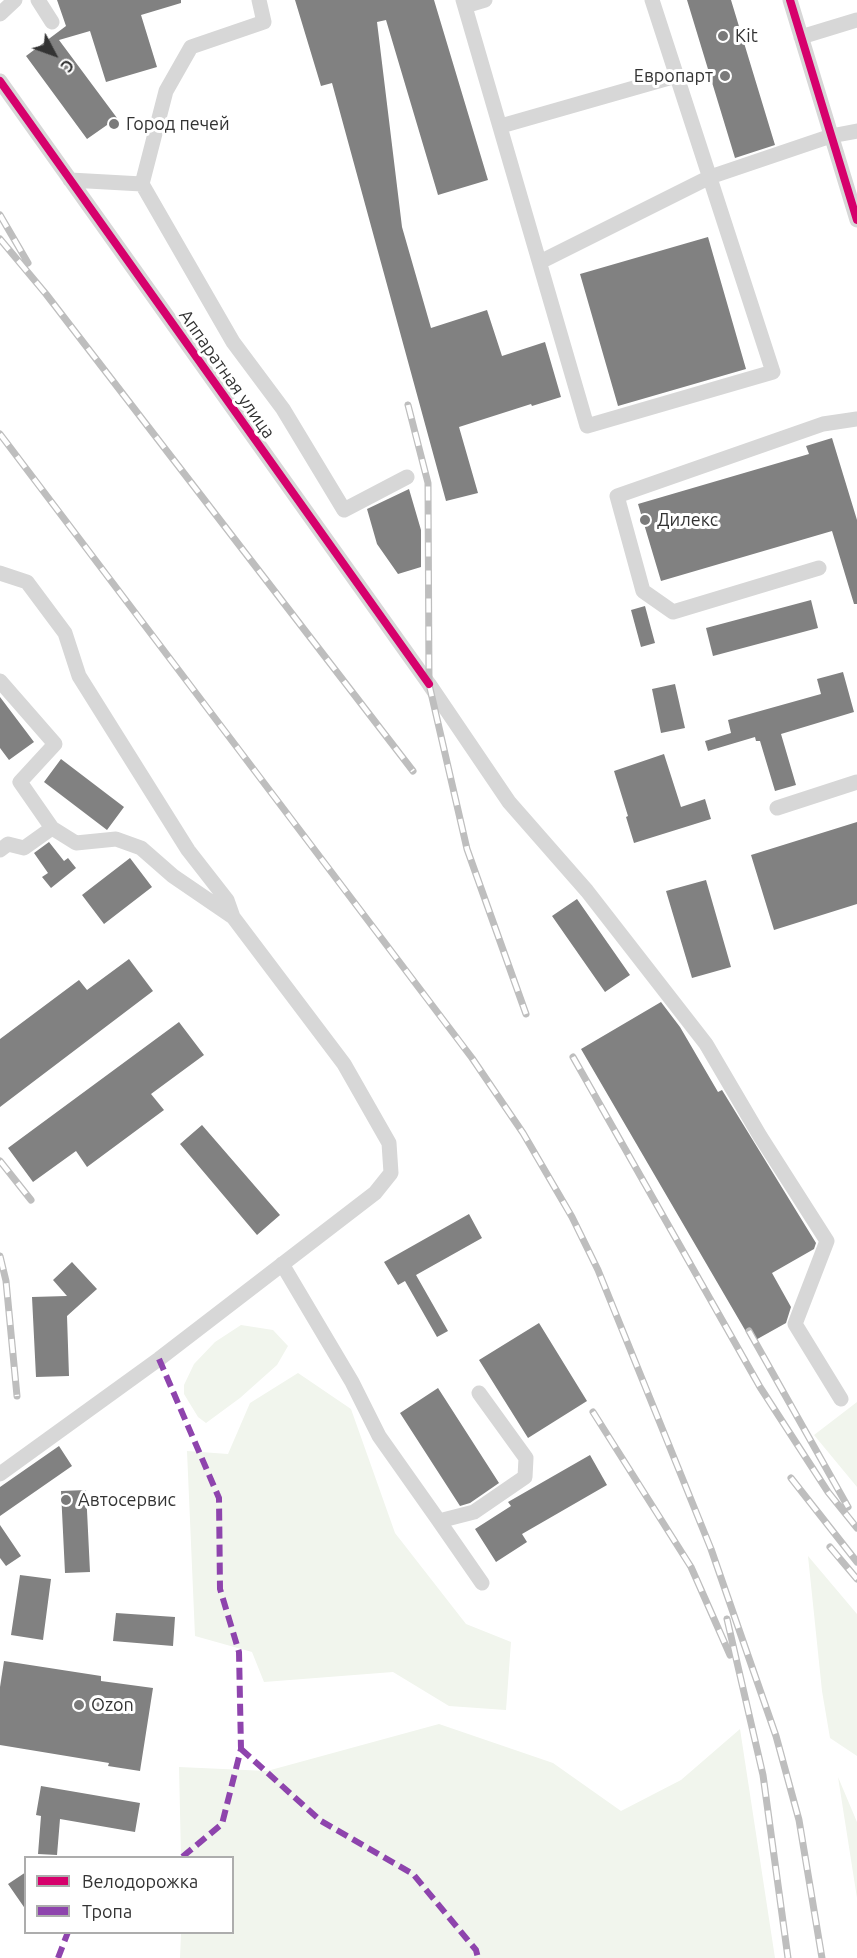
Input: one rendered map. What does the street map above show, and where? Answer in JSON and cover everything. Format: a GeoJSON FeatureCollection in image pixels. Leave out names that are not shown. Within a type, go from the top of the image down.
{"type":"FeatureCollection","features":[{"type":"Feature","properties":{"kind":"street"},"geometry":{"type":"LineString","coordinates":[[0,14],[15,0]]}},
{"type":"Feature","properties":{"kind":"street"},"geometry":{"type":"LineString","coordinates":[[38,0],[52,22]]}},
{"type":"Feature","properties":{"kind":"street"},"geometry":{"type":"LineString","coordinates":[[259,0],[264,22],[192,47],[166,91],[142,184],[233,342],[284,409],[344,510],[407,477]]}},
{"type":"Feature","properties":{"kind":"street"},"geometry":{"type":"LineString","coordinates":[[485,0],[464,3],[587,426],[773,372],[652,0]]}},
{"type":"Feature","properties":{"kind":"street"},"geometry":{"type":"LineString","coordinates":[[790,0],[831,136],[850,173],[856,214]]}},
{"type":"Feature","properties":{"kind":"street"},"geometry":{"type":"LineString","coordinates":[[801,37],[857,20]]}},
{"type":"Feature","properties":{"kind":"street"},"geometry":{"type":"LineString","coordinates":[[501,126],[676,76]]}},
{"type":"Feature","properties":{"kind":"street","name":"Аппаратная улица"},"geometry":{"type":"LineString","coordinates":[[0,81],[429,684],[509,802],[587,891],[706,1044],[760,1136],[827,1241],[795,1324],[841,1399]]}},
{"type":"Feature","properties":{"kind":"street"},"geometry":{"type":"LineString","coordinates":[[540,262],[710,177],[831,136],[857,131]]}},
{"type":"Feature","properties":{"kind":"street"},"geometry":{"type":"LineString","coordinates":[[70,180],[142,184]]}},
{"type":"Feature","properties":{"kind":"street"},"geometry":{"type":"LineString","coordinates":[[819,568],[673,612],[643,591],[617,496],[823,424],[857,421]]}},
{"type":"Feature","properties":{"kind":"street"},"geometry":{"type":"LineString","coordinates":[[0,573],[27,582],[65,633],[79,676],[188,850],[226,900],[233,917],[344,1064],[389,1143],[391,1173],[375,1193],[159,1359],[0,1474]]}},
{"type":"Feature","properties":{"kind":"street"},"geometry":{"type":"LineString","coordinates":[[0,681],[55,744],[20,782],[52,828],[76,843],[116,839],[141,848],[173,876],[233,917]]}},
{"type":"Feature","properties":{"kind":"street"},"geometry":{"type":"LineString","coordinates":[[777,808],[857,782]]}},
{"type":"Feature","properties":{"kind":"street"},"geometry":{"type":"LineString","coordinates":[[3,842],[24,848],[52,828]]}},
{"type":"Feature","properties":{"kind":"street"},"geometry":{"type":"LineString","coordinates":[[282,1264],[352,1382],[379,1436],[482,1583]]}},
{"type":"Feature","properties":{"kind":"street"},"geometry":{"type":"LineString","coordinates":[[439,1521],[474,1512],[525,1477],[526,1458],[479,1394]]}},
{"type":"Feature","properties":{"kind":"shaded area"},"geometry":{"type":"Polygon","coordinates":[[[241,1325],[273,1330],[288,1346],[277,1365],[240,1398],[206,1423],[198,1417],[184,1394],[184,1385],[194,1364],[215,1342],[241,1325]]]}},
{"type":"Feature","properties":{"kind":"shaded area"},"geometry":{"type":"Polygon","coordinates":[[[298,1373],[351,1409],[395,1533],[466,1624],[511,1642],[506,1710],[449,1706],[393,1672],[264,1682],[252,1652],[195,1636],[187,1451],[228,1454],[250,1403],[298,1373]]]}},
{"type":"Feature","properties":{"kind":"shaded area"},"geometry":{"type":"Polygon","coordinates":[[[857,1402],[857,1487],[814,1435],[857,1402]]]}},
{"type":"Feature","properties":{"kind":"shaded area"},"geometry":{"type":"Polygon","coordinates":[[[808,1556],[857,1614],[857,1756],[830,1738],[822,1691],[808,1556]]]}},
{"type":"Feature","properties":{"kind":"shaded area"},"geometry":{"type":"Polygon","coordinates":[[[439,1724],[553,1763],[621,1811],[681,1780],[740,1729],[775,1958],[180,1958],[181,1934],[234,1934],[234,1856],[181,1856],[179,1767],[267,1771],[439,1724]]]}},
{"type":"Feature","properties":{"kind":"shaded area"},"geometry":{"type":"Polygon","coordinates":[[[838,1777],[857,1822],[857,1898],[838,1777]]]}},
{"type":"Feature","properties":{"kind":"building"},"geometry":{"type":"Polygon","coordinates":[[[57,0],[181,0],[181,3],[141,15],[157,67],[106,82],[90,31],[59,40],[117,118],[87,139],[26,56],[66,26],[57,0]]]}},
{"type":"Feature","properties":{"kind":"building"},"geometry":{"type":"Polygon","coordinates":[[[295,0],[434,0],[488,180],[438,195],[386,20],[377,22],[402,227],[431,328],[487,310],[502,356],[545,342],[561,397],[459,427],[478,493],[446,501],[332,83],[321,86],[295,0]]]}},
{"type":"Feature","properties":{"kind":"building"},"geometry":{"type":"Polygon","coordinates":[[[687,0],[731,0],[775,145],[735,158],[687,0]]]}},
{"type":"Feature","properties":{"kind":"building"},"geometry":{"type":"Polygon","coordinates":[[[708,237],[746,369],[618,406],[580,274],[708,237]]]}},
{"type":"Feature","properties":{"kind":"building"},"geometry":{"type":"Polygon","coordinates":[[[832,438],[857,520],[857,604],[854,604],[832,531],[661,581],[638,504],[809,454],[806,446],[832,438]]]}},
{"type":"Feature","properties":{"kind":"building"},"geometry":{"type":"Polygon","coordinates":[[[409,489],[421,530],[421,567],[398,574],[377,544],[367,509],[409,489]]]}},
{"type":"Feature","properties":{"kind":"building"},"geometry":{"type":"Polygon","coordinates":[[[811,600],[818,628],[713,656],[706,628],[811,600]]]}},
{"type":"Feature","properties":{"kind":"building"},"geometry":{"type":"Polygon","coordinates":[[[645,606],[655,643],[641,647],[631,610],[645,606]]]}},
{"type":"Feature","properties":{"kind":"building"},"geometry":{"type":"Polygon","coordinates":[[[843,672],[854,712],[781,734],[796,785],[775,791],[760,741],[756,741],[755,737],[708,751],[705,741],[731,733],[728,720],[821,694],[817,679],[843,672]]]}},
{"type":"Feature","properties":{"kind":"building"},"geometry":{"type":"Polygon","coordinates":[[[675,684],[685,728],[661,733],[652,689],[675,684]]]}},
{"type":"Feature","properties":{"kind":"building"},"geometry":{"type":"Polygon","coordinates":[[[0,697],[34,742],[9,760],[0,748],[0,697]]]}},
{"type":"Feature","properties":{"kind":"building"},"geometry":{"type":"Polygon","coordinates":[[[664,754],[681,807],[705,799],[711,819],[634,843],[614,771],[664,754]]]}},
{"type":"Feature","properties":{"kind":"building"},"geometry":{"type":"Polygon","coordinates":[[[61,759],[124,807],[107,830],[44,782],[61,759]]]}},
{"type":"Feature","properties":{"kind":"building"},"geometry":{"type":"Polygon","coordinates":[[[857,822],[857,904],[774,930],[751,855],[857,822]]]}},
{"type":"Feature","properties":{"kind":"building"},"geometry":{"type":"Polygon","coordinates":[[[49,842],[64,861],[68,858],[76,868],[51,888],[42,877],[48,873],[34,853],[49,842]]]}},
{"type":"Feature","properties":{"kind":"building"},"geometry":{"type":"Polygon","coordinates":[[[130,858],[152,887],[104,924],[82,895],[130,858]]]}},
{"type":"Feature","properties":{"kind":"building"},"geometry":{"type":"Polygon","coordinates":[[[706,880],[731,967],[692,978],[666,891],[706,880]]]}},
{"type":"Feature","properties":{"kind":"building"},"geometry":{"type":"Polygon","coordinates":[[[577,899],[630,975],[605,992],[552,916],[577,899]]]}},
{"type":"Feature","properties":{"kind":"building"},"geometry":{"type":"Polygon","coordinates":[[[129,959],[153,991],[0,1107],[0,1039],[79,980],[87,990],[129,959]]]}},
{"type":"Feature","properties":{"kind":"building"},"geometry":{"type":"Polygon","coordinates":[[[661,1002],[680,1027],[718,1092],[722,1090],[816,1243],[814,1249],[772,1273],[791,1307],[786,1323],[752,1342],[581,1049],[661,1002]]]}},
{"type":"Feature","properties":{"kind":"building"},"geometry":{"type":"Polygon","coordinates":[[[179,1022],[204,1055],[151,1094],[164,1110],[87,1167],[76,1151],[33,1182],[8,1148],[179,1022]]]}},
{"type":"Feature","properties":{"kind":"building"},"geometry":{"type":"Polygon","coordinates":[[[202,1125],[280,1215],[257,1235],[180,1144],[202,1125]]]}},
{"type":"Feature","properties":{"kind":"building"},"geometry":{"type":"Polygon","coordinates":[[[469,1214],[482,1238],[416,1275],[448,1331],[437,1337],[405,1281],[398,1285],[384,1262],[469,1214]]]}},
{"type":"Feature","properties":{"kind":"building"},"geometry":{"type":"Polygon","coordinates":[[[72,1262],[97,1289],[67,1316],[69,1376],[36,1377],[32,1297],[67,1296],[53,1280],[72,1262]]]}},
{"type":"Feature","properties":{"kind":"building"},"geometry":{"type":"Polygon","coordinates":[[[539,1323],[587,1401],[528,1438],[479,1360],[539,1323]]]}},
{"type":"Feature","properties":{"kind":"building"},"geometry":{"type":"Polygon","coordinates":[[[438,1388],[499,1483],[470,1503],[460,1506],[400,1413],[438,1388]]]}},
{"type":"Feature","properties":{"kind":"building"},"geometry":{"type":"Polygon","coordinates":[[[59,1446],[72,1466],[0,1516],[0,1487],[59,1446]]]}},
{"type":"Feature","properties":{"kind":"building"},"geometry":{"type":"Polygon","coordinates":[[[590,1455],[607,1485],[522,1534],[527,1542],[496,1562],[475,1529],[511,1506],[508,1502],[590,1455]]]}},
{"type":"Feature","properties":{"kind":"building"},"geometry":{"type":"Polygon","coordinates":[[[86,1490],[90,1572],[65,1573],[61,1491],[86,1490]]]}},
{"type":"Feature","properties":{"kind":"building"},"geometry":{"type":"Polygon","coordinates":[[[0,1525],[21,1556],[6,1566],[0,1558],[0,1525]]]}},
{"type":"Feature","properties":{"kind":"building"},"geometry":{"type":"Polygon","coordinates":[[[20,1575],[51,1579],[43,1640],[11,1635],[20,1575]]]}},
{"type":"Feature","properties":{"kind":"building"},"geometry":{"type":"Polygon","coordinates":[[[116,1613],[175,1617],[173,1646],[113,1641],[116,1613]]]}},
{"type":"Feature","properties":{"kind":"building"},"geometry":{"type":"Polygon","coordinates":[[[4,1661],[101,1676],[101,1681],[153,1688],[140,1771],[108,1766],[109,1763],[0,1745],[0,1687],[4,1661]]]}},
{"type":"Feature","properties":{"kind":"building"},"geometry":{"type":"Polygon","coordinates":[[[41,1786],[140,1803],[135,1832],[60,1819],[57,1855],[38,1854],[41,1816],[36,1815],[41,1786]]]}},
{"type":"Feature","properties":{"kind":"building"},"geometry":{"type":"Polygon","coordinates":[[[24,1873],[24,1907],[8,1884],[24,1873]]]}},
{"type":"Feature","properties":{"kind":"railway"},"geometry":{"type":"LineString","coordinates":[[0,215],[28,263]]}},
{"type":"Feature","properties":{"kind":"railway"},"geometry":{"type":"LineString","coordinates":[[0,239],[46,294],[413,771]]}},
{"type":"Feature","properties":{"kind":"railway"},"geometry":{"type":"LineString","coordinates":[[408,405],[428,483],[429,684],[467,849],[526,1014]]}},
{"type":"Feature","properties":{"kind":"railway"},"geometry":{"type":"LineString","coordinates":[[0,434],[472,1058],[523,1133],[572,1217],[598,1270],[711,1549],[776,1736],[799,1820],[822,1958]]}},
{"type":"Feature","properties":{"kind":"railway"},"geometry":{"type":"LineString","coordinates":[[573,1057],[760,1387],[828,1492],[857,1528]]}},
{"type":"Feature","properties":{"kind":"railway"},"geometry":{"type":"LineString","coordinates":[[0,1161],[31,1200]]}},
{"type":"Feature","properties":{"kind":"railway"},"geometry":{"type":"LineString","coordinates":[[0,1256],[6,1281],[17,1396]]}},
{"type":"Feature","properties":{"kind":"railway"},"geometry":{"type":"LineString","coordinates":[[749,1331],[848,1507]]}},
{"type":"Feature","properties":{"kind":"railway"},"geometry":{"type":"LineString","coordinates":[[593,1412],[691,1567],[730,1655]]}},
{"type":"Feature","properties":{"kind":"railway"},"geometry":{"type":"LineString","coordinates":[[791,1478],[857,1562]]}},
{"type":"Feature","properties":{"kind":"railway"},"geometry":{"type":"LineString","coordinates":[[830,1547],[857,1579]]}},
{"type":"Feature","properties":{"kind":"railway"},"geometry":{"type":"LineString","coordinates":[[727,1619],[763,1775],[788,1958]]}},
{"type":"Feature","properties":{"kind":"marked path"},"geometry":{"type":"LineString","coordinates":[[159,1359],[219,1498],[220,1589],[239,1652],[241,1749],[222,1824],[183,1856]]}},
{"type":"Feature","properties":{"kind":"marked path"},"geometry":{"type":"LineString","coordinates":[[241,1749],[321,1821],[413,1874],[476,1950],[478,1958]]}},
{"type":"Feature","properties":{"kind":"marked path"},"geometry":{"type":"LineString","coordinates":[[58,1958],[67,1934]]}},
{"type":"Feature","properties":{"kind":"cycle path"},"geometry":{"type":"LineString","coordinates":[[790,0],[857,220]]}},
{"type":"Feature","properties":{"kind":"cycle path"},"geometry":{"type":"LineString","coordinates":[[0,81],[429,684]]}},
{"type":"Feature","properties":{"kind":"place","name":"Kit"},"geometry":{"type":"Point","coordinates":[723,36]}},
{"type":"Feature","properties":{"kind":"place","name":"Европарт"},"geometry":{"type":"Point","coordinates":[725,76]}},
{"type":"Feature","properties":{"kind":"place","name":"Город печей"},"geometry":{"type":"Point","coordinates":[114,124]}},
{"type":"Feature","properties":{"kind":"place","name":"Дилекс"},"geometry":{"type":"Point","coordinates":[645,520]}},
{"type":"Feature","properties":{"kind":"place","name":"Автосервис"},"geometry":{"type":"Point","coordinates":[66,1500]}},
{"type":"Feature","properties":{"kind":"place","name":"Ozon"},"geometry":{"type":"Point","coordinates":[79,1705]}}]}
